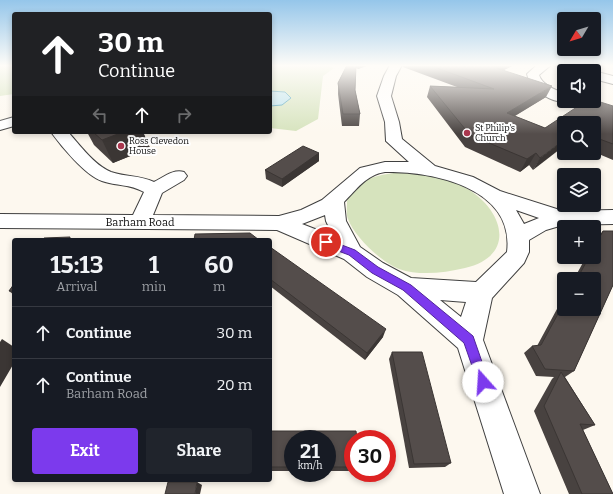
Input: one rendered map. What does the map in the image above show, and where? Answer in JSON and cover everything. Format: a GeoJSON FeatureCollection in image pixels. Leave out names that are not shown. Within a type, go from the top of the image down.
{"type":"FeatureCollection","features":[{"type":"Feature","properties":{"kind":"street"},"geometry":{"type":"LineString","coordinates":[[386,88],[384,96],[392,122],[394,141],[409,155],[429,170]]}},
{"type":"Feature","properties":{"kind":"street"},"geometry":{"type":"LineString","coordinates":[[543,88],[557,95]]}},
{"type":"Feature","properties":{"kind":"street"},"geometry":{"type":"LineString","coordinates":[[0,126],[12,122]]}},
{"type":"Feature","properties":{"kind":"street"},"geometry":{"type":"LineString","coordinates":[[61,134],[94,169],[107,177],[140,182],[154,190]]}},
{"type":"Feature","properties":{"kind":"street"},"geometry":{"type":"LineString","coordinates":[[372,170],[394,141]]}},
{"type":"Feature","properties":{"kind":"street"},"geometry":{"type":"LineString","coordinates":[[372,170],[400,167],[429,170],[459,178],[492,195],[562,218]]}},
{"type":"Feature","properties":{"kind":"street","name":"Barham Road"},"geometry":{"type":"LineString","coordinates":[[0,221],[279,223],[307,216],[334,200],[352,182],[372,170]]}},
{"type":"Feature","properties":{"kind":"street"},"geometry":{"type":"LineString","coordinates":[[140,221],[154,190],[178,176]]}},
{"type":"Feature","properties":{"kind":"street"},"geometry":{"type":"LineString","coordinates":[[469,340],[482,293],[518,254],[519,236],[509,215],[492,195]]}},
{"type":"Feature","properties":{"kind":"street"},"geometry":{"type":"LineString","coordinates":[[334,200],[336,221],[352,253],[375,270],[407,288],[469,340],[522,494]]}},
{"type":"Feature","properties":{"kind":"street"},"geometry":{"type":"LineString","coordinates":[[519,236],[539,226],[562,218],[613,217]]}},
{"type":"Feature","properties":{"kind":"street","name":"Barham Road"},"geometry":{"type":"LineString","coordinates":[[279,223],[352,253]]}},
{"type":"Feature","properties":{"kind":"street"},"geometry":{"type":"LineString","coordinates":[[407,288],[482,293]]}},
{"type":"Feature","properties":{"kind":"green space"},"geometry":{"type":"Polygon","coordinates":[[[0,88],[12,88],[12,94],[0,96],[0,88]]]}},
{"type":"Feature","properties":{"kind":"green space"},"geometry":{"type":"Polygon","coordinates":[[[272,88],[322,88],[318,119],[296,131],[272,128],[272,88]]]}},
{"type":"Feature","properties":{"kind":"green space"},"geometry":{"type":"Polygon","coordinates":[[[402,172],[451,181],[466,188],[479,197],[489,208],[496,220],[499,232],[498,243],[492,254],[482,262],[465,268],[423,273],[407,271],[392,266],[369,248],[356,233],[348,219],[348,197],[352,189],[365,180],[402,172]]]}},
{"type":"Feature","properties":{"kind":"water"},"geometry":{"type":"Polygon","coordinates":[[[272,91],[285,92],[291,98],[282,105],[272,106],[272,91]]]}},
{"type":"Feature","properties":{"kind":"building"},"geometry":{"type":"Polygon","coordinates":[[[339,88],[355,88],[360,114],[343,114],[339,88]]]}},
{"type":"Feature","properties":{"kind":"building"},"geometry":{"type":"Polygon","coordinates":[[[432,88],[549,88],[507,113],[545,128],[557,120],[557,145],[540,158],[536,153],[527,159],[470,135],[432,88]]]}},
{"type":"Feature","properties":{"kind":"building"},"geometry":{"type":"Polygon","coordinates":[[[601,102],[613,106],[613,144],[601,140],[601,116],[563,116],[575,108],[601,108],[601,102]]]}},
{"type":"Feature","properties":{"kind":"building"},"geometry":{"type":"Polygon","coordinates":[[[95,134],[118,134],[102,140],[95,134]]]}},
{"type":"Feature","properties":{"kind":"building"},"geometry":{"type":"Polygon","coordinates":[[[303,146],[319,153],[282,179],[265,170],[303,146]]]}},
{"type":"Feature","properties":{"kind":"building"},"geometry":{"type":"Polygon","coordinates":[[[603,231],[613,231],[613,285],[601,311],[601,272],[581,272],[585,264],[601,264],[601,235],[603,231]]]}},
{"type":"Feature","properties":{"kind":"building"},"geometry":{"type":"Polygon","coordinates":[[[250,233],[256,238],[194,238],[195,234],[250,233]]]}},
{"type":"Feature","properties":{"kind":"building"},"geometry":{"type":"Polygon","coordinates":[[[70,237],[69,238],[44,238],[70,237]]]}},
{"type":"Feature","properties":{"kind":"building"},"geometry":{"type":"Polygon","coordinates":[[[272,248],[386,329],[367,353],[272,281],[272,248]]]}},
{"type":"Feature","properties":{"kind":"building"},"geometry":{"type":"Polygon","coordinates":[[[557,316],[599,316],[574,371],[545,369],[532,346],[541,345],[557,316]]]}},
{"type":"Feature","properties":{"kind":"building"},"geometry":{"type":"Polygon","coordinates":[[[392,352],[422,352],[451,463],[414,464],[392,352]]]}},
{"type":"Feature","properties":{"kind":"building"},"geometry":{"type":"Polygon","coordinates":[[[561,372],[595,425],[580,424],[613,494],[582,494],[544,406],[561,372]]]}},
{"type":"Feature","properties":{"kind":"building"},"geometry":{"type":"Polygon","coordinates":[[[272,431],[284,431],[284,467],[272,467],[272,431]]]}},
{"type":"Feature","properties":{"kind":"building"},"geometry":{"type":"Polygon","coordinates":[[[336,431],[344,431],[344,467],[336,467],[336,431]]]}},
{"type":"Feature","properties":{"kind":"building"},"geometry":{"type":"Polygon","coordinates":[[[168,482],[197,482],[195,494],[165,494],[168,482]]]}},
{"type":"Feature","properties":{"kind":"place","name":"St Philip's Church"},"geometry":{"type":"Point","coordinates":[467,133]}},
{"type":"Feature","properties":{"kind":"place","name":"Ross Clevedon House"},"geometry":{"type":"Point","coordinates":[121,146]}},
{"type":"Feature","properties":{"kind":"route"},"geometry":{"type":"LineString","coordinates":[[326,242],[352,253],[375,270],[407,288],[469,340],[483,382]]}}]}
